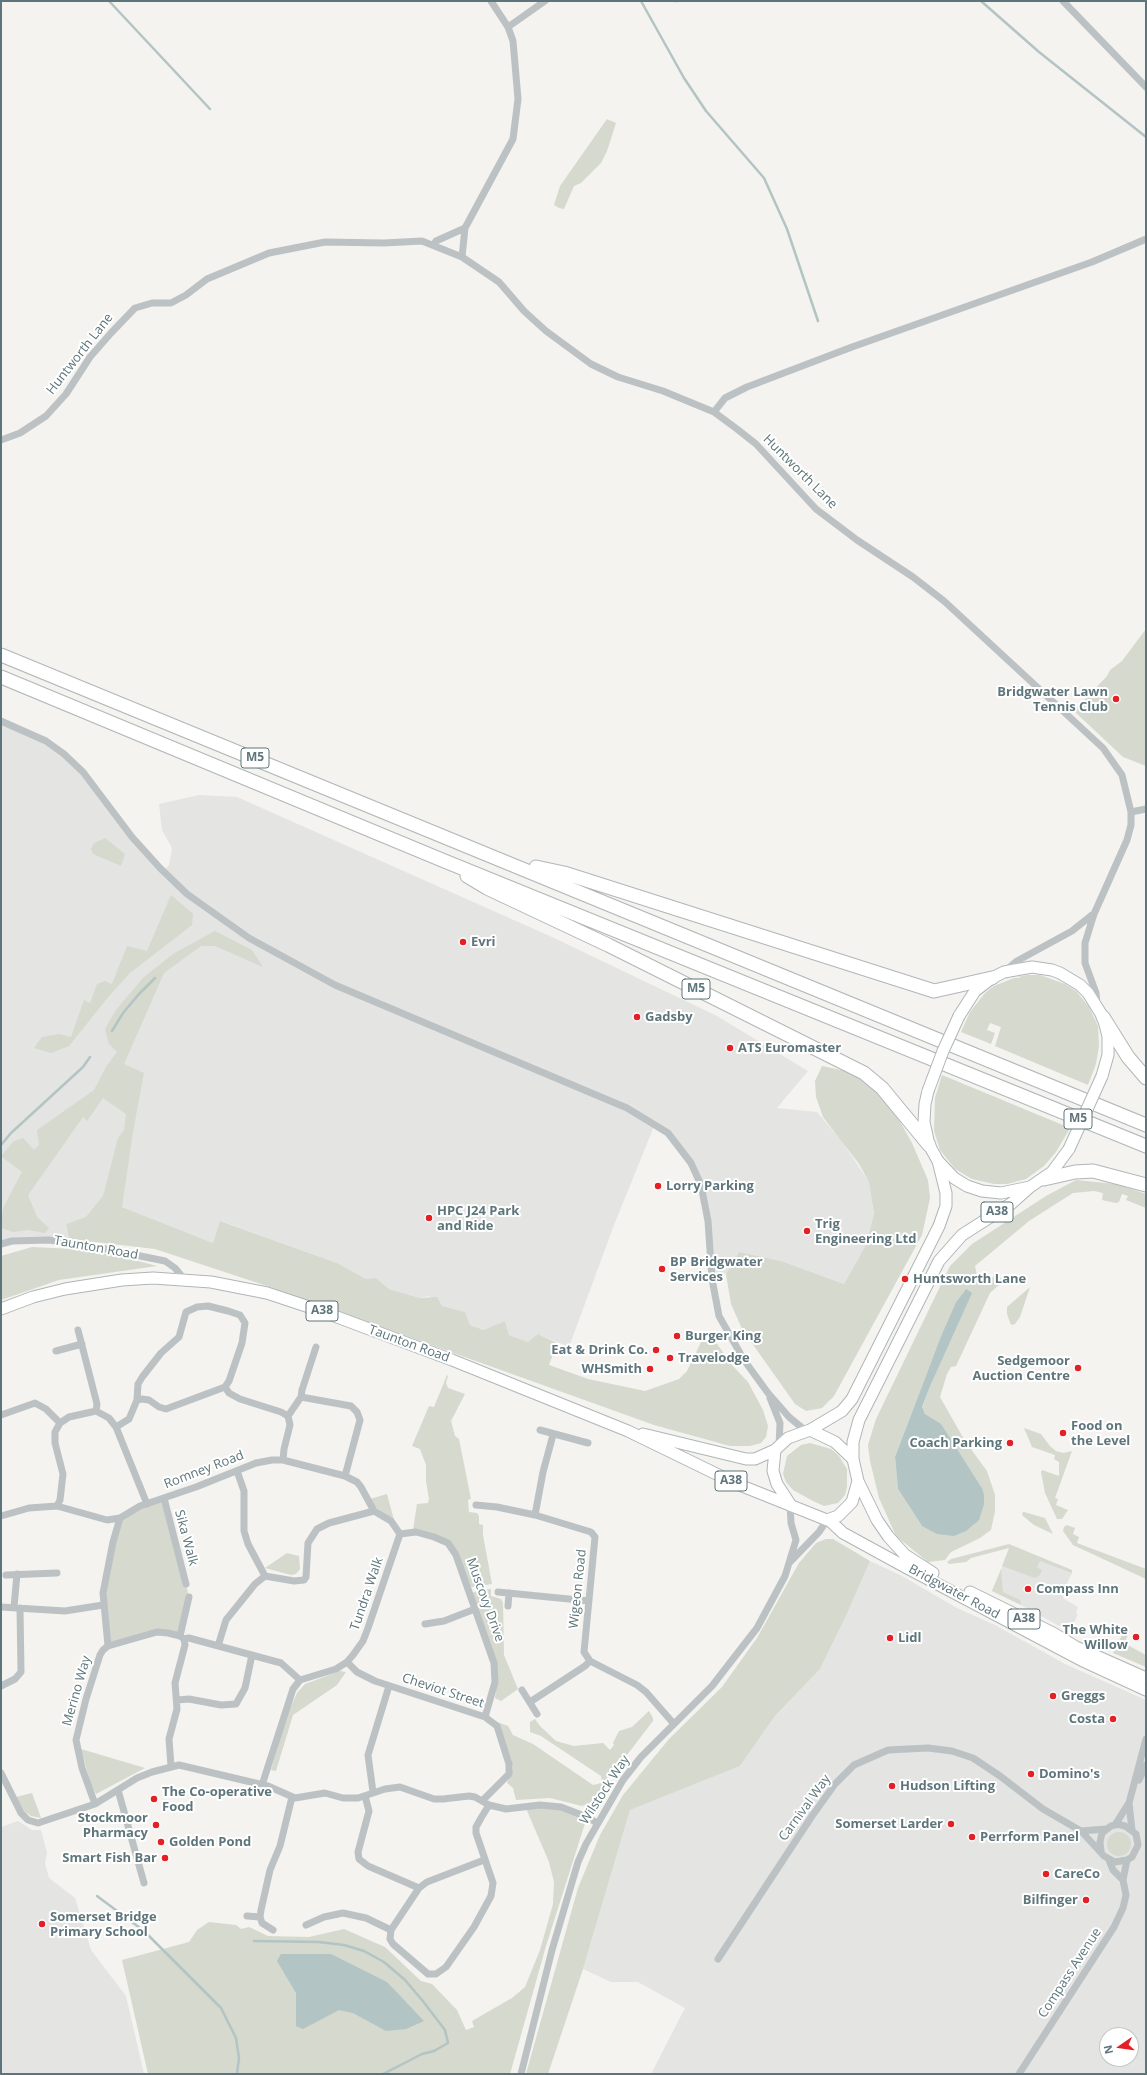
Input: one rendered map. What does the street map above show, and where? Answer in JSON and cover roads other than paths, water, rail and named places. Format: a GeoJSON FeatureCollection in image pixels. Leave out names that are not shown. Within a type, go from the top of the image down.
{"type":"FeatureCollection","features":[{"type":"Feature","properties":{"kind":"highway","name":"M5"},"geometry":{"type":"LineString","coordinates":[[1,655],[509,862],[1146,1125]]}},
{"type":"Feature","properties":{"kind":"highway","name":"M5"},"geometry":{"type":"LineString","coordinates":[[1,677],[442,860],[1146,1146]]}},
{"type":"Feature","properties":{"kind":"highway","name":"M5"},"geometry":{"type":"LineString","coordinates":[[442,860],[487,888],[608,945],[864,1073],[882,1088],[929,1145]]}},
{"type":"Feature","properties":{"kind":"highway","name":"M5"},"geometry":{"type":"LineString","coordinates":[[509,862],[564,873],[934,992],[998,975]]}},
{"type":"Feature","properties":{"kind":"highway"},"geometry":{"type":"LineString","coordinates":[[1100,1012],[1128,1057],[1146,1078]]}},
{"type":"Feature","properties":{"kind":"highway"},"geometry":{"type":"LineString","coordinates":[[1044,1179],[1075,1172],[1093,1170],[1146,1185]]}},
{"type":"Feature","properties":{"kind":"main road"},"geometry":{"type":"LineString","coordinates":[[1032,967],[1052,970],[1080,985],[1100,1012],[1108,1036],[1108,1055],[1102,1076],[1069,1149],[1060,1164],[1044,1179],[1030,1187],[1001,1193],[982,1191],[967,1186],[954,1178],[938,1161],[929,1145],[924,1122],[925,1104],[928,1091],[943,1051],[959,1016],[975,991],[998,975],[1032,967]]}},
{"type":"Feature","properties":{"kind":"main road","name":"A38"},"geometry":{"type":"LineString","coordinates":[[777,1448],[788,1438],[808,1430],[842,1411],[852,1399],[939,1226],[946,1206],[946,1200],[938,1161]]}},
{"type":"Feature","properties":{"kind":"main road","name":"A38"},"geometry":{"type":"LineString","coordinates":[[790,1504],[828,1520],[849,1507],[856,1493],[858,1481],[853,1459],[853,1442],[859,1420],[938,1261],[962,1235],[1012,1202],[1030,1187]]}},
{"type":"Feature","properties":{"kind":"main road","name":"Taunton Road"},"geometry":{"type":"LineString","coordinates":[[1,1309],[39,1296],[94,1283],[153,1278],[184,1280],[239,1287],[267,1293],[321,1311],[452,1360],[628,1431],[737,1484],[774,1500],[790,1504]]}},
{"type":"Feature","properties":{"kind":"main road"},"geometry":{"type":"LineString","coordinates":[[808,1430],[836,1442],[853,1459]]}},
{"type":"Feature","properties":{"kind":"main road","name":"Taunton Road"},"geometry":{"type":"LineString","coordinates":[[628,1431],[746,1460],[755,1459],[777,1448]]}},
{"type":"Feature","properties":{"kind":"main road"},"geometry":{"type":"LineString","coordinates":[[777,1448],[773,1460],[774,1477],[790,1504]]}},
{"type":"Feature","properties":{"kind":"main road","name":"Bridgwater Road"},"geometry":{"type":"LineString","coordinates":[[858,1481],[877,1520],[888,1536],[905,1555],[922,1567],[1076,1646],[1146,1678]]}},
{"type":"Feature","properties":{"kind":"main road","name":"Bridgwater Road"},"geometry":{"type":"LineString","coordinates":[[828,1520],[843,1532],[907,1568],[1080,1660],[1146,1690]]}},
{"type":"Feature","properties":{"kind":"street"},"geometry":{"type":"LineString","coordinates":[[462,257],[465,228],[513,139],[518,99],[512,41],[508,27],[491,1]]}},
{"type":"Feature","properties":{"kind":"street"},"geometry":{"type":"LineString","coordinates":[[508,27],[545,1]]}},
{"type":"Feature","properties":{"kind":"street"},"geometry":{"type":"LineString","coordinates":[[1063,1],[1146,87]]}},
{"type":"Feature","properties":{"kind":"street"},"geometry":{"type":"LineString","coordinates":[[434,244],[436,241],[465,228]]}},
{"type":"Feature","properties":{"kind":"street"},"geometry":{"type":"LineString","coordinates":[[714,412],[725,398],[747,387],[852,347],[1092,262],[1146,239]]}},
{"type":"Feature","properties":{"kind":"street","name":"Huntworth Lane"},"geometry":{"type":"LineString","coordinates":[[1,440],[20,433],[46,416],[66,394],[90,358],[135,308],[152,303],[171,303],[186,296],[207,279],[270,253],[325,242],[384,243],[422,241],[434,244],[462,257],[499,282],[524,311],[540,326],[591,364],[618,378],[663,391],[714,412],[756,444],[821,513],[857,540],[913,577],[944,601],[1103,748],[1122,775],[1131,812],[1131,825],[1127,840],[1087,931],[1083,952],[1100,1012]]}},
{"type":"Feature","properties":{"kind":"street"},"geometry":{"type":"LineString","coordinates":[[1,722],[46,741],[64,754],[83,772],[132,837],[160,868],[187,894],[249,938],[335,985],[627,1108],[668,1132],[691,1163],[701,1185],[708,1221],[712,1278],[719,1316],[744,1360],[768,1392],[789,1417],[808,1430]]}},
{"type":"Feature","properties":{"kind":"street"},"geometry":{"type":"LineString","coordinates":[[1131,812],[1146,809]]}},
{"type":"Feature","properties":{"kind":"street","name":"Huntworth Lane"},"geometry":{"type":"LineString","coordinates":[[998,975],[1017,961],[1072,931],[1094,914]]}},
{"type":"Feature","properties":{"kind":"street","name":"Taunton Road"},"geometry":{"type":"LineString","coordinates":[[1,1244],[12,1241],[49,1240],[106,1249],[165,1261],[175,1268],[184,1280]]}},
{"type":"Feature","properties":{"kind":"street"},"geometry":{"type":"LineString","coordinates":[[116,1427],[129,1419],[137,1400],[138,1384],[143,1376],[161,1353],[179,1337],[186,1312],[197,1307],[208,1306],[240,1316],[245,1323],[242,1343],[229,1381],[225,1387],[166,1409],[159,1407],[149,1400],[137,1400]]}},
{"type":"Feature","properties":{"kind":"street"},"geometry":{"type":"LineString","coordinates":[[78,1330],[99,1412],[116,1427],[147,1504]]}},
{"type":"Feature","properties":{"kind":"street"},"geometry":{"type":"LineString","coordinates":[[56,1352],[82,1344]]}},
{"type":"Feature","properties":{"kind":"street"},"geometry":{"type":"LineString","coordinates":[[283,1460],[290,1425],[288,1416],[301,1397],[316,1347]]}},
{"type":"Feature","properties":{"kind":"street"},"geometry":{"type":"LineString","coordinates":[[225,1387],[229,1393],[240,1399],[281,1412],[288,1416]]}},
{"type":"Feature","properties":{"kind":"street"},"geometry":{"type":"LineString","coordinates":[[768,1392],[780,1423],[777,1448]]}},
{"type":"Feature","properties":{"kind":"street"},"geometry":{"type":"LineString","coordinates":[[301,1397],[351,1406],[357,1412],[360,1420],[345,1476]]}},
{"type":"Feature","properties":{"kind":"street"},"geometry":{"type":"LineString","coordinates":[[1,1415],[35,1403],[46,1409],[60,1423]]}},
{"type":"Feature","properties":{"kind":"street"},"geometry":{"type":"LineString","coordinates":[[57,1506],[60,1500],[63,1474],[54,1436],[60,1423],[69,1417],[99,1412]]}},
{"type":"Feature","properties":{"kind":"street"},"geometry":{"type":"LineString","coordinates":[[540,1430],[553,1435],[588,1443]]}},
{"type":"Feature","properties":{"kind":"street"},"geometry":{"type":"LineString","coordinates":[[535,1515],[543,1472],[553,1435]]}},
{"type":"Feature","properties":{"kind":"street","name":"Romney Road"},"geometry":{"type":"LineString","coordinates":[[120,1518],[130,1511],[147,1504],[237,1471],[266,1461],[283,1460],[345,1476],[357,1482],[374,1511]]}},
{"type":"Feature","properties":{"kind":"street"},"geometry":{"type":"LineString","coordinates":[[237,1471],[244,1491],[244,1531],[248,1544],[265,1576]]}},
{"type":"Feature","properties":{"kind":"street","name":"Sika Walk"},"geometry":{"type":"LineString","coordinates":[[164,1498],[186,1584]]}},
{"type":"Feature","properties":{"kind":"street","name":"Wilstock Way"},"geometry":{"type":"LineString","coordinates":[[521,2074],[552,1950],[578,1862],[597,1823],[623,1780],[641,1757],[712,1686],[744,1647],[770,1606],[790,1562],[796,1540],[791,1523],[790,1504]]}},
{"type":"Feature","properties":{"kind":"street","name":"Wigeon Road"},"geometry":{"type":"LineString","coordinates":[[476,1505],[497,1507],[535,1515],[584,1528],[591,1532],[595,1537],[583,1646],[584,1652],[590,1661]]}},
{"type":"Feature","properties":{"kind":"street"},"geometry":{"type":"LineString","coordinates":[[1,1516],[29,1508],[57,1506],[107,1520],[120,1518],[105,1578],[103,1605],[108,1646]]}},
{"type":"Feature","properties":{"kind":"street"},"geometry":{"type":"LineString","coordinates":[[265,1576],[294,1582],[304,1580],[306,1577],[308,1543],[314,1532],[329,1523],[374,1511],[391,1521],[400,1534]]}},
{"type":"Feature","properties":{"kind":"street","name":"Wilstock Way"},"geometry":{"type":"LineString","coordinates":[[790,1562],[819,1532],[828,1520]]}},
{"type":"Feature","properties":{"kind":"street","name":"Muscovy Drive"},"geometry":{"type":"LineString","coordinates":[[400,1534],[409,1532],[426,1534],[448,1543],[453,1548],[492,1653],[495,1672],[493,1691],[485,1717]]}},
{"type":"Feature","properties":{"kind":"street","name":"Tundra Walk"},"geometry":{"type":"LineString","coordinates":[[300,1680],[336,1669],[347,1662],[365,1636],[400,1534]]}},
{"type":"Feature","properties":{"kind":"street"},"geometry":{"type":"LineString","coordinates":[[6,1575],[57,1573]]}},
{"type":"Feature","properties":{"kind":"street"},"geometry":{"type":"LineString","coordinates":[[1,1686],[16,1679],[21,1672],[17,1608],[17,1574]]}},
{"type":"Feature","properties":{"kind":"street"},"geometry":{"type":"LineString","coordinates":[[218,1646],[226,1620],[255,1584],[265,1576]]}},
{"type":"Feature","properties":{"kind":"street"},"geometry":{"type":"LineString","coordinates":[[498,1592],[589,1601]]}},
{"type":"Feature","properties":{"kind":"street"},"geometry":{"type":"LineString","coordinates":[[508,1606],[509,1593]]}},
{"type":"Feature","properties":{"kind":"street"},"geometry":{"type":"LineString","coordinates":[[171,1766],[169,1738],[177,1709],[175,1683],[185,1646],[182,1637],[189,1596]]}},
{"type":"Feature","properties":{"kind":"street"},"geometry":{"type":"LineString","coordinates":[[1,1607],[65,1611],[103,1605]]}},
{"type":"Feature","properties":{"kind":"street"},"geometry":{"type":"LineString","coordinates":[[425,1624],[444,1621],[475,1609]]}},
{"type":"Feature","properties":{"kind":"street","name":"Merino Way"},"geometry":{"type":"LineString","coordinates":[[95,1804],[82,1768],[76,1740],[86,1699],[100,1655],[108,1646],[157,1632],[189,1638],[281,1663],[300,1680]]}},
{"type":"Feature","properties":{"kind":"street"},"geometry":{"type":"LineString","coordinates":[[177,1700],[188,1699],[221,1705],[236,1704],[240,1700],[245,1688],[252,1656]]}},
{"type":"Feature","properties":{"kind":"street"},"geometry":{"type":"LineString","coordinates":[[530,1702],[585,1666],[590,1661],[637,1685],[646,1692],[674,1724]]}},
{"type":"Feature","properties":{"kind":"street","name":"Cheviot Street"},"geometry":{"type":"LineString","coordinates":[[347,1662],[365,1676],[389,1686],[485,1717],[497,1726],[510,1770],[506,1778],[486,1803]]}},
{"type":"Feature","properties":{"kind":"street"},"geometry":{"type":"LineString","coordinates":[[262,1785],[290,1697],[300,1680]]}},
{"type":"Feature","properties":{"kind":"street"},"geometry":{"type":"LineString","coordinates":[[373,1792],[368,1756],[389,1686]]}},
{"type":"Feature","properties":{"kind":"street"},"geometry":{"type":"LineString","coordinates":[[522,1690],[537,1714]]}},
{"type":"Feature","properties":{"kind":"street"},"geometry":{"type":"LineString","coordinates":[[1115,1825],[1129,1803],[1146,1739]]}},
{"type":"Feature","properties":{"kind":"street","name":"Carnival Way"},"geometry":{"type":"LineString","coordinates":[[718,1959],[812,1816],[835,1784],[854,1765],[888,1750],[928,1748],[952,1751],[973,1758],[1044,1809],[1081,1831],[1101,1851]]}},
{"type":"Feature","properties":{"kind":"street"},"geometry":{"type":"LineString","coordinates":[[1,1773],[18,1808],[25,1817],[32,1822],[38,1823],[95,1804],[137,1778],[171,1766],[179,1765],[197,1768],[274,1788],[292,1797],[302,1798],[325,1793],[350,1798],[365,1796],[373,1792],[393,1787],[400,1787],[434,1799],[443,1800],[469,1796],[506,1809],[540,1805],[561,1807],[587,1817],[597,1823]]}},
{"type":"Feature","properties":{"kind":"street"},"geometry":{"type":"LineString","coordinates":[[1132,1793],[1146,1765]]}},
{"type":"Feature","properties":{"kind":"street"},"geometry":{"type":"LineString","coordinates":[[118,1790],[144,1883]]}},
{"type":"Feature","properties":{"kind":"street"},"geometry":{"type":"LineString","coordinates":[[365,1796],[369,1811],[358,1852],[359,1859],[368,1866],[419,1888]]}},
{"type":"Feature","properties":{"kind":"street"},"geometry":{"type":"LineString","coordinates":[[273,1930],[267,1928],[260,1917],[270,1870],[281,1841],[292,1797]]}},
{"type":"Feature","properties":{"kind":"street"},"geometry":{"type":"LineString","coordinates":[[484,1860],[427,1882],[419,1888],[390,1930],[390,1939],[393,1944],[428,1974],[440,1972],[446,1967],[474,1927],[491,1896],[493,1884],[476,1833],[476,1827],[486,1803]]}},
{"type":"Feature","properties":{"kind":"street"},"geometry":{"type":"LineString","coordinates":[[1129,1803],[1132,1830]]}},
{"type":"Feature","properties":{"kind":"street"},"geometry":{"type":"LineString","coordinates":[[1081,1831],[1106,1829],[1115,1825],[1125,1826],[1136,1834],[1138,1845],[1136,1851],[1127,1860],[1115,1862],[1109,1860]]}},
{"type":"Feature","properties":{"kind":"street"},"geometry":{"type":"LineString","coordinates":[[1106,1829],[1100,1842],[1101,1851],[1109,1860],[1113,1870],[1123,1880]]}},
{"type":"Feature","properties":{"kind":"street"},"geometry":{"type":"LineString","coordinates":[[1138,1845],[1146,1846]]}},
{"type":"Feature","properties":{"kind":"street","name":"Compass Avenue"},"geometry":{"type":"LineString","coordinates":[[1019,2074],[1114,1926],[1123,1908],[1126,1896],[1123,1880],[1127,1860]]}},
{"type":"Feature","properties":{"kind":"street"},"geometry":{"type":"LineString","coordinates":[[306,1924],[324,1916],[343,1913],[366,1918],[390,1930]]}},
{"type":"Feature","properties":{"kind":"street"},"geometry":{"type":"LineString","coordinates":[[247,1916],[260,1917]]}},
{"type":"Feature","properties":{"kind":"waterway"},"geometry":{"type":"LineString","coordinates":[[109,1],[210,109]]}},
{"type":"Feature","properties":{"kind":"waterway"},"geometry":{"type":"LineString","coordinates":[[641,1],[684,78],[706,111],[764,178],[787,229],[818,321]]}},
{"type":"Feature","properties":{"kind":"waterway"},"geometry":{"type":"LineString","coordinates":[[981,1],[1039,52],[1146,137]]}},
{"type":"Feature","properties":{"kind":"waterway"},"geometry":{"type":"LineString","coordinates":[[112,1031],[123,1013],[155,978]]}},
{"type":"Feature","properties":{"kind":"waterway"},"geometry":{"type":"LineString","coordinates":[[1,1145],[11,1133],[83,1067],[90,1057]]}},
{"type":"Feature","properties":{"kind":"waterway"},"geometry":{"type":"LineString","coordinates":[[97,1896],[144,1931],[221,2008],[236,2038],[239,2058],[237,2074]]}},
{"type":"Feature","properties":{"kind":"waterway"},"geometry":{"type":"LineString","coordinates":[[254,1941],[319,1942],[344,1945],[364,1951],[384,1962],[405,1980],[445,2030],[448,2043],[434,2051],[422,2054],[383,2074]]}},
{"type":"Feature","properties":{"kind":"place","name":"Bridgwater Lawn Tennis Club"},"geometry":{"type":"Point","coordinates":[1116,699]}},
{"type":"Feature","properties":{"kind":"place","name":"Evri"},"geometry":{"type":"Point","coordinates":[463,942]}},
{"type":"Feature","properties":{"kind":"place","name":"Gadsby"},"geometry":{"type":"Point","coordinates":[637,1017]}},
{"type":"Feature","properties":{"kind":"place","name":"ATS Euromaster"},"geometry":{"type":"Point","coordinates":[730,1048]}},
{"type":"Feature","properties":{"kind":"place","name":"Lorry Parking"},"geometry":{"type":"Point","coordinates":[658,1186]}},
{"type":"Feature","properties":{"kind":"place","name":"HPC J24 Park and Ride"},"geometry":{"type":"Point","coordinates":[429,1218]}},
{"type":"Feature","properties":{"kind":"place","name":"Trig Engineering Ltd"},"geometry":{"type":"Point","coordinates":[807,1231]}},
{"type":"Feature","properties":{"kind":"place","name":"BP Bridgwater Services"},"geometry":{"type":"Point","coordinates":[662,1269]}},
{"type":"Feature","properties":{"kind":"place","name":"Huntsworth Lane"},"geometry":{"type":"Point","coordinates":[905,1279]}},
{"type":"Feature","properties":{"kind":"place","name":"Burger King"},"geometry":{"type":"Point","coordinates":[677,1336]}},
{"type":"Feature","properties":{"kind":"place","name":"Eat & Drink Co."},"geometry":{"type":"Point","coordinates":[656,1350]}},
{"type":"Feature","properties":{"kind":"place","name":"Travelodge"},"geometry":{"type":"Point","coordinates":[670,1358]}},
{"type":"Feature","properties":{"kind":"place","name":"Sedgemoor Auction Centre"},"geometry":{"type":"Point","coordinates":[1078,1368]}},
{"type":"Feature","properties":{"kind":"place","name":"WHSmith"},"geometry":{"type":"Point","coordinates":[650,1369]}},
{"type":"Feature","properties":{"kind":"place","name":"Food on the Level"},"geometry":{"type":"Point","coordinates":[1063,1433]}},
{"type":"Feature","properties":{"kind":"place","name":"Coach Parking"},"geometry":{"type":"Point","coordinates":[1010,1443]}},
{"type":"Feature","properties":{"kind":"place","name":"Compass Inn"},"geometry":{"type":"Point","coordinates":[1028,1589]}},
{"type":"Feature","properties":{"kind":"place","name":"The White Willow"},"geometry":{"type":"Point","coordinates":[1136,1637]}},
{"type":"Feature","properties":{"kind":"place","name":"Lidl"},"geometry":{"type":"Point","coordinates":[890,1638]}},
{"type":"Feature","properties":{"kind":"place","name":"Greggs"},"geometry":{"type":"Point","coordinates":[1053,1696]}},
{"type":"Feature","properties":{"kind":"place","name":"Costa"},"geometry":{"type":"Point","coordinates":[1113,1719]}},
{"type":"Feature","properties":{"kind":"place","name":"Domino's"},"geometry":{"type":"Point","coordinates":[1031,1774]}},
{"type":"Feature","properties":{"kind":"place","name":"Hudson Lifting"},"geometry":{"type":"Point","coordinates":[892,1786]}},
{"type":"Feature","properties":{"kind":"place","name":"The Co-operative Food"},"geometry":{"type":"Point","coordinates":[154,1799]}},
{"type":"Feature","properties":{"kind":"place","name":"Somerset Larder"},"geometry":{"type":"Point","coordinates":[951,1824]}},
{"type":"Feature","properties":{"kind":"place","name":"Stockmoor Pharmacy"},"geometry":{"type":"Point","coordinates":[156,1825]}},
{"type":"Feature","properties":{"kind":"place","name":"Perrform Panel"},"geometry":{"type":"Point","coordinates":[972,1837]}},
{"type":"Feature","properties":{"kind":"place","name":"Golden Pond"},"geometry":{"type":"Point","coordinates":[161,1842]}},
{"type":"Feature","properties":{"kind":"place","name":"Smart Fish Bar"},"geometry":{"type":"Point","coordinates":[165,1858]}},
{"type":"Feature","properties":{"kind":"place","name":"CareCo"},"geometry":{"type":"Point","coordinates":[1046,1874]}},
{"type":"Feature","properties":{"kind":"place","name":"Bilfinger"},"geometry":{"type":"Point","coordinates":[1086,1900]}},
{"type":"Feature","properties":{"kind":"place","name":"Somerset Bridge Primary School"},"geometry":{"type":"Point","coordinates":[42,1924]}}]}
